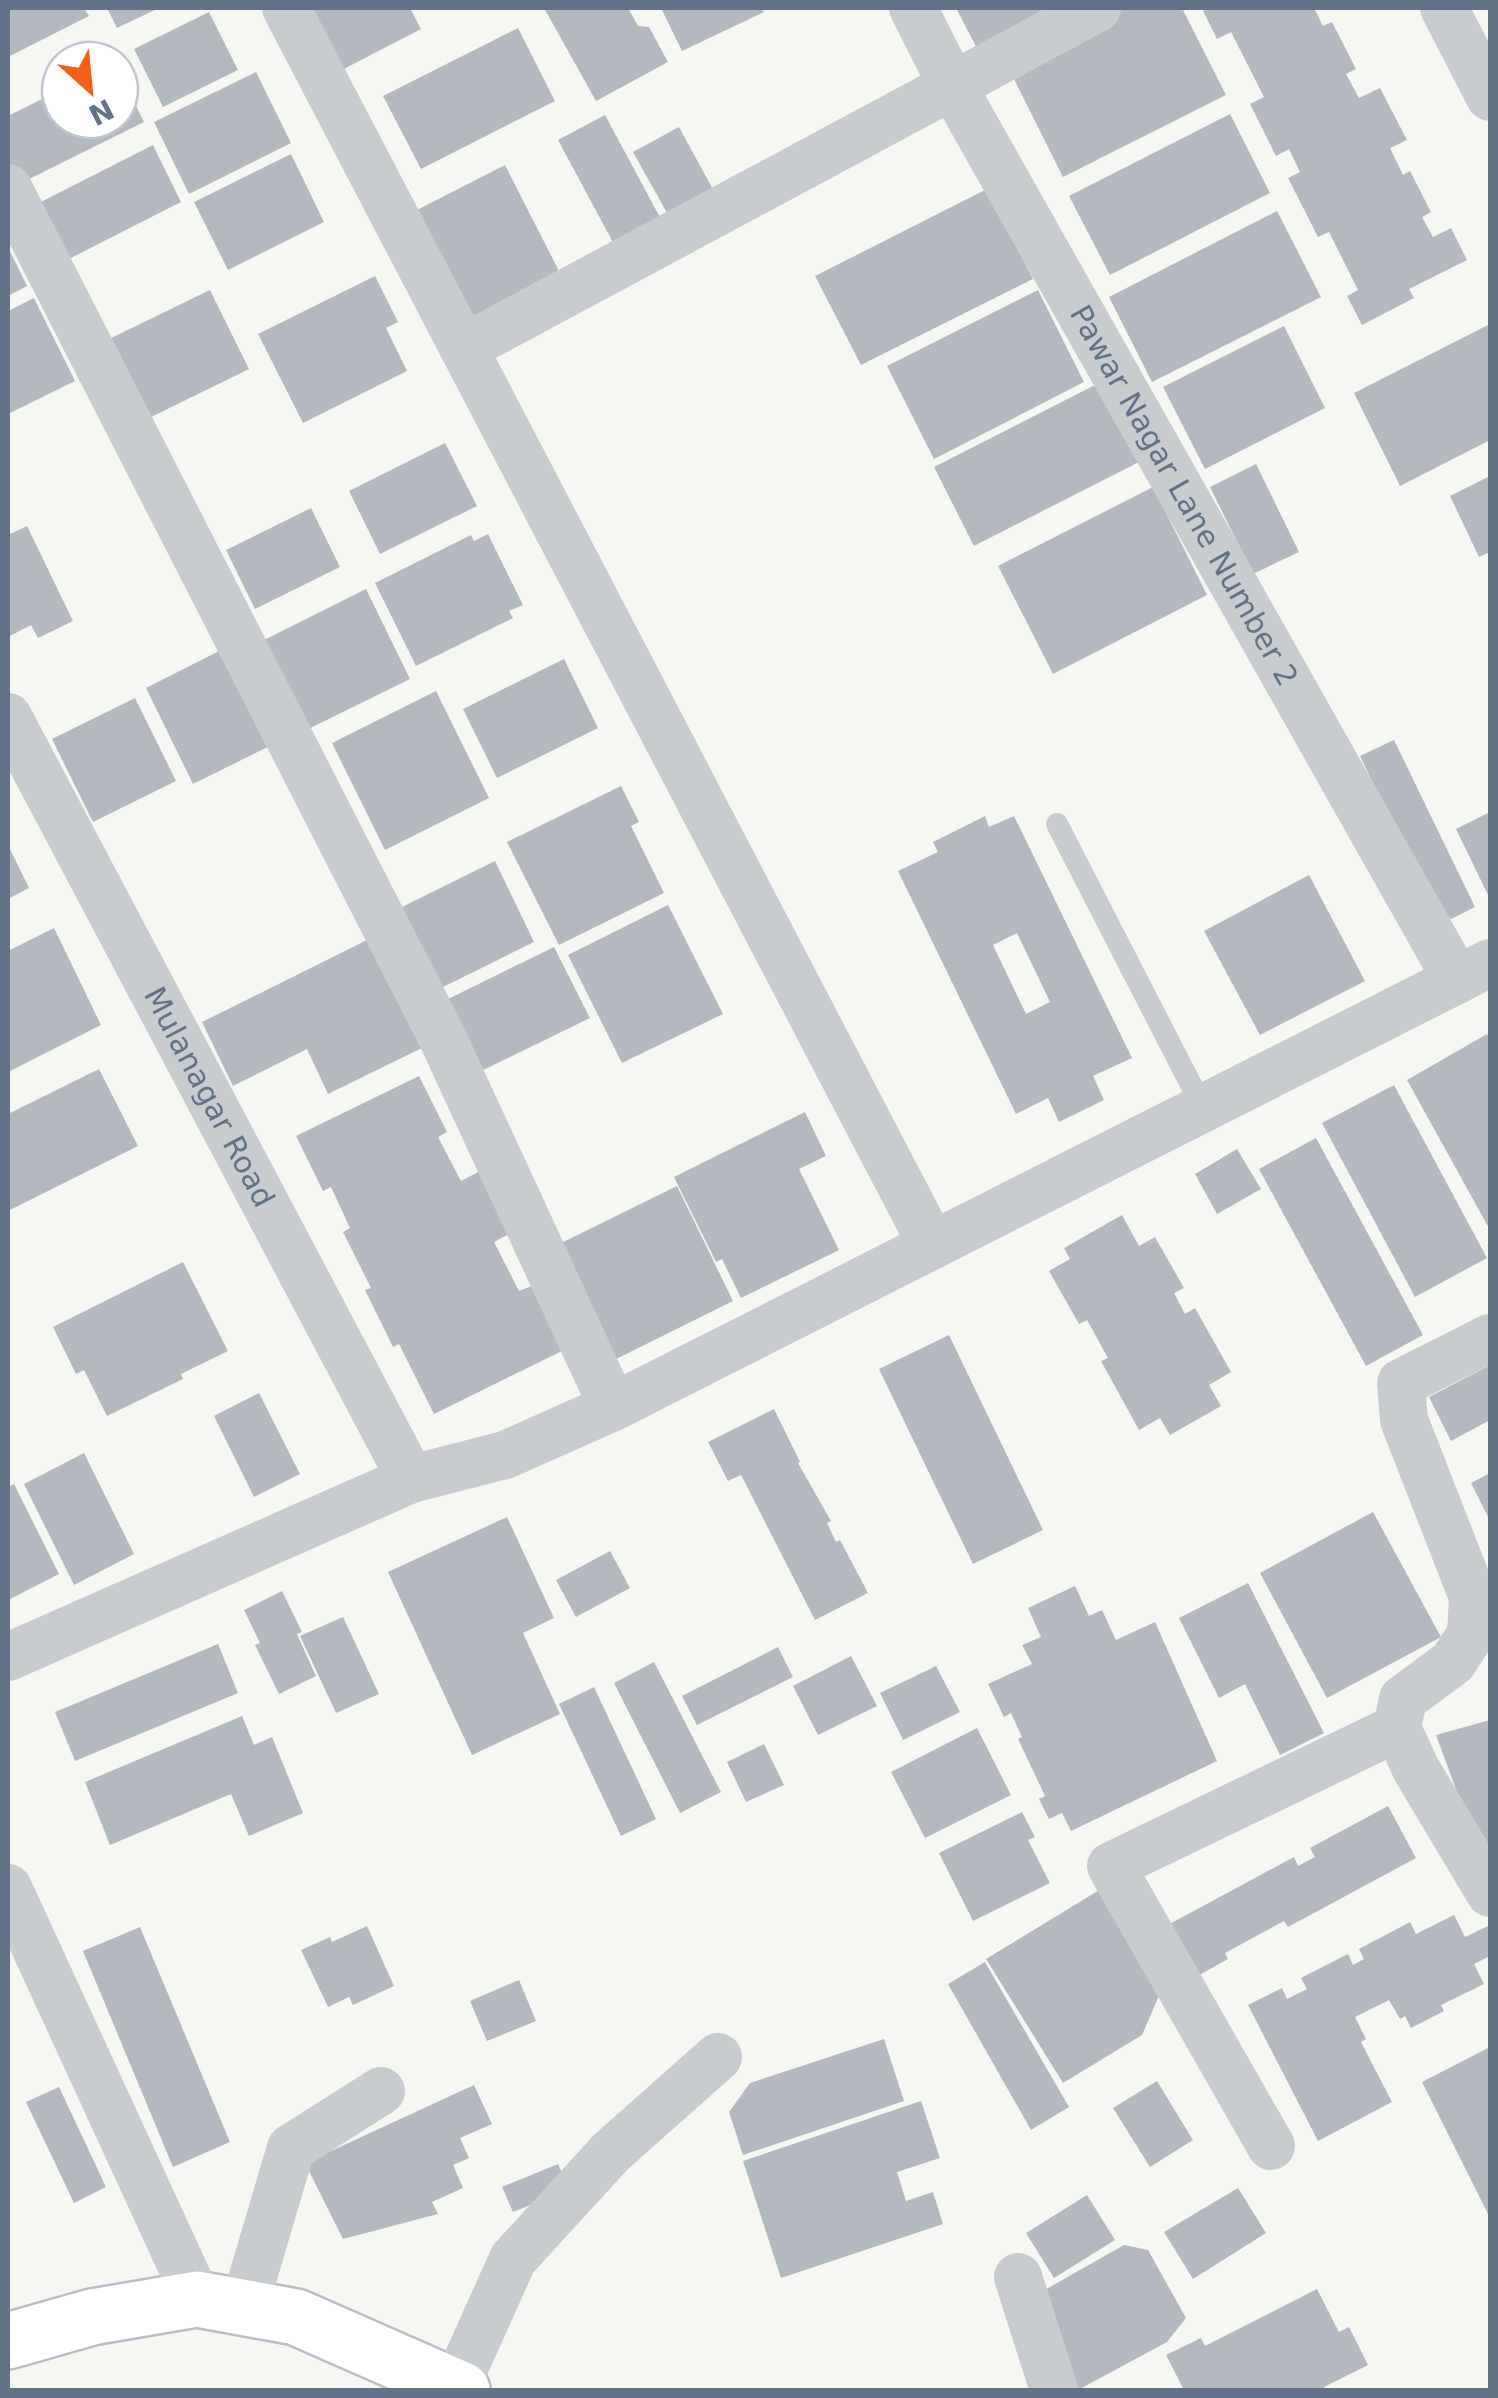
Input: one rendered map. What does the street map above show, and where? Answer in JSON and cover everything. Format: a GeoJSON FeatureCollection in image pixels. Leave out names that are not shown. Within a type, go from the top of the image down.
{"type":"FeatureCollection","features":[{"type":"Feature","properties":{"kind":"main road"},"geometry":{"type":"LineString","coordinates":[[8,2342],[92,2317],[220,2303],[296,2317],[458,2389]]}},
{"type":"Feature","properties":{"kind":"street"},"geometry":{"type":"LineString","coordinates":[[286,8],[932,1245]]}},
{"type":"Feature","properties":{"kind":"street","name":"Pawar Nagar Lane Number 2"},"geometry":{"type":"LineString","coordinates":[[913,8],[953,87],[1474,972]]}},
{"type":"Feature","properties":{"kind":"street"},"geometry":{"type":"LineString","coordinates":[[464,348],[1097,8]]}},
{"type":"Feature","properties":{"kind":"street"},"geometry":{"type":"LineString","coordinates":[[1444,8],[1490,96]]}},
{"type":"Feature","properties":{"kind":"street"},"geometry":{"type":"LineString","coordinates":[[8,188],[442,1038],[613,1407]]}},
{"type":"Feature","properties":{"kind":"street","name":"Mulanagar Road"},"geometry":{"type":"LineString","coordinates":[[8,717],[410,1479]]}},
{"type":"Feature","properties":{"kind":"street"},"geometry":{"type":"LineString","coordinates":[[8,1657],[410,1479],[505,1455],[613,1407],[1474,972]]}},
{"type":"Feature","properties":{"kind":"street"},"geometry":{"type":"LineString","coordinates":[[1490,1338],[1401,1384],[1404,1420],[1473,1597],[1471,1634],[1453,1662],[1403,1699],[1397,1728],[1416,1769],[1490,1893]]}},
{"type":"Feature","properties":{"kind":"street"},"geometry":{"type":"LineString","coordinates":[[1271,2146],[1111,1866],[1397,1728]]}},
{"type":"Feature","properties":{"kind":"street"},"geometry":{"type":"LineString","coordinates":[[8,1888],[220,2303]]}},
{"type":"Feature","properties":{"kind":"street"},"geometry":{"type":"LineString","coordinates":[[458,2389],[513,2259],[611,2152],[718,2057]]}},
{"type":"Feature","properties":{"kind":"street"},"geometry":{"type":"LineString","coordinates":[[220,2303],[291,2148],[381,2091]]}},
{"type":"Feature","properties":{"kind":"street"},"geometry":{"type":"LineString","coordinates":[[1018,2277],[1054,2390]]}},
{"type":"Feature","properties":{"kind":"lane"},"geometry":{"type":"LineString","coordinates":[[1056,824],[1203,1108]]}},
{"type":"Feature","properties":{"kind":"building"},"geometry":{"type":"Polygon","coordinates":[[[8,8],[84,8],[89,16],[40,40],[8,57],[8,8]]]}},
{"type":"Feature","properties":{"kind":"building"},"geometry":{"type":"Polygon","coordinates":[[[107,8],[159,8],[117,28],[107,8]]]}},
{"type":"Feature","properties":{"kind":"building"},"geometry":{"type":"Polygon","coordinates":[[[307,8],[410,8],[421,29],[340,71],[307,8]]]}},
{"type":"Feature","properties":{"kind":"building"},"geometry":{"type":"Polygon","coordinates":[[[544,8],[628,8],[638,26],[649,27],[668,62],[596,101],[544,8]]]}},
{"type":"Feature","properties":{"kind":"building"},"geometry":{"type":"Polygon","coordinates":[[[661,8],[761,8],[764,12],[682,51],[661,8]]]}},
{"type":"Feature","properties":{"kind":"building"},"geometry":{"type":"Polygon","coordinates":[[[956,8],[1068,8],[979,52],[956,8]]]}},
{"type":"Feature","properties":{"kind":"building"},"geometry":{"type":"Polygon","coordinates":[[[1124,8],[1182,8],[1226,95],[1063,177],[1008,67],[1124,8]]]}},
{"type":"Feature","properties":{"kind":"building"},"geometry":{"type":"Polygon","coordinates":[[[1314,8],[1323,26],[1332,22],[1356,69],[1346,74],[1359,98],[1380,88],[1407,140],[1390,148],[1403,175],[1410,171],[1431,212],[1422,217],[1433,237],[1451,228],[1467,260],[1409,289],[1414,298],[1362,325],[1347,296],[1358,290],[1329,232],[1318,237],[1288,178],[1300,172],[1289,149],[1276,156],[1250,104],[1264,97],[1231,32],[1217,39],[1203,11],[1314,8]]]}},
{"type":"Feature","properties":{"kind":"building"},"geometry":{"type":"Polygon","coordinates":[[[209,12],[238,70],[163,107],[140,61],[140,46],[209,12]]]}},
{"type":"Feature","properties":{"kind":"building"},"geometry":{"type":"Polygon","coordinates":[[[518,28],[555,101],[421,169],[383,96],[518,28]]]}},
{"type":"Feature","properties":{"kind":"building"},"geometry":{"type":"Polygon","coordinates":[[[256,72],[291,143],[189,194],[154,122],[256,72]]]}},
{"type":"Feature","properties":{"kind":"building"},"geometry":{"type":"Polygon","coordinates":[[[40,100],[40,140],[108,140],[17,185],[8,166],[8,116],[40,100]]]}},
{"type":"Feature","properties":{"kind":"building"},"geometry":{"type":"Polygon","coordinates":[[[1230,114],[1270,193],[1110,275],[1069,196],[1230,114]]]}},
{"type":"Feature","properties":{"kind":"building"},"geometry":{"type":"Polygon","coordinates":[[[605,115],[663,223],[616,248],[558,140],[605,115]]]}},
{"type":"Feature","properties":{"kind":"building"},"geometry":{"type":"Polygon","coordinates":[[[679,127],[716,195],[671,220],[633,152],[679,127]]]}},
{"type":"Feature","properties":{"kind":"building"},"geometry":{"type":"Polygon","coordinates":[[[153,145],[181,202],[55,266],[27,209],[153,145]]]}},
{"type":"Feature","properties":{"kind":"building"},"geometry":{"type":"Polygon","coordinates":[[[291,154],[324,222],[228,270],[194,202],[291,154]]]}},
{"type":"Feature","properties":{"kind":"building"},"geometry":{"type":"Polygon","coordinates":[[[505,165],[561,275],[467,322],[411,213],[505,165]]]}},
{"type":"Feature","properties":{"kind":"building"},"geometry":{"type":"Polygon","coordinates":[[[987,189],[1033,279],[861,365],[815,276],[987,189]]]}},
{"type":"Feature","properties":{"kind":"building"},"geometry":{"type":"Polygon","coordinates":[[[1277,211],[1321,297],[1152,382],[1109,297],[1277,211]]]}},
{"type":"Feature","properties":{"kind":"building"},"geometry":{"type":"Polygon","coordinates":[[[8,247],[27,286],[8,296],[8,247]]]}},
{"type":"Feature","properties":{"kind":"building"},"geometry":{"type":"Polygon","coordinates":[[[375,276],[398,322],[386,328],[407,371],[303,423],[258,334],[375,276]]]}},
{"type":"Feature","properties":{"kind":"building"},"geometry":{"type":"Polygon","coordinates":[[[210,290],[249,369],[143,421],[105,341],[210,290]]]}},
{"type":"Feature","properties":{"kind":"building"},"geometry":{"type":"Polygon","coordinates":[[[1038,290],[1084,382],[934,459],[887,366],[1038,290]]]}},
{"type":"Feature","properties":{"kind":"building"},"geometry":{"type":"Polygon","coordinates":[[[34,298],[75,381],[8,414],[8,311],[34,298]]]}},
{"type":"Feature","properties":{"kind":"building"},"geometry":{"type":"Polygon","coordinates":[[[1490,324],[1490,440],[1400,486],[1354,393],[1490,324]]]}},
{"type":"Feature","properties":{"kind":"building"},"geometry":{"type":"Polygon","coordinates":[[[1284,326],[1325,408],[1205,469],[1163,387],[1284,326]]]}},
{"type":"Feature","properties":{"kind":"building"},"geometry":{"type":"Polygon","coordinates":[[[1099,383],[1139,462],[974,546],[934,467],[1099,383]]]}},
{"type":"Feature","properties":{"kind":"building"},"geometry":{"type":"Polygon","coordinates":[[[445,443],[477,506],[380,554],[349,491],[445,443]]]}},
{"type":"Feature","properties":{"kind":"building"},"geometry":{"type":"Polygon","coordinates":[[[1256,464],[1299,552],[1253,574],[1210,487],[1256,464]]]}},
{"type":"Feature","properties":{"kind":"building"},"geometry":{"type":"Polygon","coordinates":[[[1490,476],[1490,552],[1479,557],[1450,496],[1490,476]]]}},
{"type":"Feature","properties":{"kind":"building"},"geometry":{"type":"Polygon","coordinates":[[[1153,487],[1207,595],[1053,674],[998,566],[1153,487]]]}},
{"type":"Feature","properties":{"kind":"building"},"geometry":{"type":"Polygon","coordinates":[[[311,508],[340,567],[255,609],[226,550],[311,508]]]}},
{"type":"Feature","properties":{"kind":"building"},"geometry":{"type":"Polygon","coordinates":[[[27,526],[73,621],[38,638],[31,625],[8,637],[8,535],[27,526]]]}},
{"type":"Feature","properties":{"kind":"building"},"geometry":{"type":"Polygon","coordinates":[[[488,534],[523,605],[509,611],[513,618],[416,666],[375,583],[471,535],[474,541],[488,534]]]}},
{"type":"Feature","properties":{"kind":"building"},"geometry":{"type":"Polygon","coordinates":[[[366,589],[410,679],[290,738],[246,649],[366,589]]]}},
{"type":"Feature","properties":{"kind":"building"},"geometry":{"type":"Polygon","coordinates":[[[231,645],[278,742],[193,784],[146,688],[231,645]]]}},
{"type":"Feature","properties":{"kind":"building"},"geometry":{"type":"Polygon","coordinates":[[[564,659],[598,728],[497,778],[463,709],[564,659]]]}},
{"type":"Feature","properties":{"kind":"building"},"geometry":{"type":"Polygon","coordinates":[[[436,691],[489,798],[385,850],[332,743],[436,691]]]}},
{"type":"Feature","properties":{"kind":"building"},"geometry":{"type":"Polygon","coordinates":[[[135,698],[176,781],[93,822],[52,739],[135,698]]]}},
{"type":"Feature","properties":{"kind":"building"},"geometry":{"type":"Polygon","coordinates":[[[1394,740],[1475,907],[1441,924],[1360,756],[1394,740]]]}},
{"type":"Feature","properties":{"kind":"building"},"geometry":{"type":"Polygon","coordinates":[[[621,786],[639,822],[631,826],[664,893],[559,945],[507,842],[621,786]]]}},
{"type":"Feature","properties":{"kind":"building"},"geometry":{"type":"Polygon","coordinates":[[[1490,812],[1490,899],[1456,829],[1490,812]]]}},
{"type":"Feature","properties":{"kind":"building"},"geometry":{"type":"Polygon","coordinates":[[[985,816],[989,827],[1014,816],[1132,1058],[1093,1076],[1104,1100],[1059,1122],[1048,1098],[1016,1114],[898,871],[938,852],[933,842],[985,816]],[[1017,933],[993,945],[1026,1014],[1050,1002],[1017,933]]]}},
{"type":"Feature","properties":{"kind":"building"},"geometry":{"type":"Polygon","coordinates":[[[8,845],[29,888],[8,899],[8,845]]]}},
{"type":"Feature","properties":{"kind":"building"},"geometry":{"type":"Polygon","coordinates":[[[495,861],[534,942],[437,990],[398,909],[495,861]]]}},
{"type":"Feature","properties":{"kind":"building"},"geometry":{"type":"Polygon","coordinates":[[[1309,875],[1365,981],[1260,1035],[1204,931],[1309,875]]]}},
{"type":"Feature","properties":{"kind":"building"},"geometry":{"type":"Polygon","coordinates":[[[668,905],[723,1014],[622,1063],[568,955],[668,905]]]}},
{"type":"Feature","properties":{"kind":"building"},"geometry":{"type":"Polygon","coordinates":[[[54,928],[101,1025],[8,1072],[8,951],[54,928]]]}},
{"type":"Feature","properties":{"kind":"building"},"geometry":{"type":"Polygon","coordinates":[[[369,939],[426,1046],[328,1094],[307,1049],[233,1086],[202,1022],[369,939]]]}},
{"type":"Feature","properties":{"kind":"building"},"geometry":{"type":"Polygon","coordinates":[[[554,947],[590,1018],[475,1074],[440,1003],[554,947]]]}},
{"type":"Feature","properties":{"kind":"building"},"geometry":{"type":"Polygon","coordinates":[[[1487,1034],[1490,1040],[1490,1230],[1407,1080],[1487,1034]]]}},
{"type":"Feature","properties":{"kind":"building"},"geometry":{"type":"Polygon","coordinates":[[[99,1069],[138,1146],[8,1211],[8,1114],[99,1069]]]}},
{"type":"Feature","properties":{"kind":"building"},"geometry":{"type":"Polygon","coordinates":[[[419,1076],[447,1132],[438,1137],[461,1181],[480,1171],[511,1233],[494,1242],[519,1291],[537,1284],[568,1348],[434,1414],[399,1344],[393,1347],[365,1290],[371,1288],[343,1232],[350,1228],[331,1187],[323,1191],[296,1136],[419,1076]]]}},
{"type":"Feature","properties":{"kind":"building"},"geometry":{"type":"Polygon","coordinates":[[[1394,1085],[1487,1258],[1415,1297],[1322,1123],[1394,1085]]]}},
{"type":"Feature","properties":{"kind":"building"},"geometry":{"type":"Polygon","coordinates":[[[805,1112],[826,1156],[799,1169],[839,1250],[741,1298],[722,1259],[716,1262],[674,1177],[805,1112]]]}},
{"type":"Feature","properties":{"kind":"building"},"geometry":{"type":"Polygon","coordinates":[[[1316,1138],[1423,1335],[1366,1366],[1259,1169],[1316,1138]]]}},
{"type":"Feature","properties":{"kind":"building"},"geometry":{"type":"Polygon","coordinates":[[[1237,1149],[1261,1189],[1217,1214],[1195,1174],[1237,1149]]]}},
{"type":"Feature","properties":{"kind":"building"},"geometry":{"type":"Polygon","coordinates":[[[677,1186],[733,1301],[610,1362],[553,1247],[677,1186]]]}},
{"type":"Feature","properties":{"kind":"building"},"geometry":{"type":"Polygon","coordinates":[[[1122,1215],[1139,1246],[1155,1237],[1184,1288],[1174,1293],[1185,1314],[1195,1308],[1231,1372],[1209,1385],[1221,1406],[1170,1435],[1160,1418],[1139,1430],[1101,1361],[1108,1358],[1087,1320],[1079,1324],[1049,1271],[1070,1259],[1064,1248],[1122,1215]]]}},
{"type":"Feature","properties":{"kind":"building"},"geometry":{"type":"Polygon","coordinates":[[[183,1262],[228,1351],[181,1374],[183,1379],[107,1416],[84,1370],[76,1374],[53,1327],[183,1262]]]}},
{"type":"Feature","properties":{"kind":"building"},"geometry":{"type":"Polygon","coordinates":[[[949,1335],[1043,1530],[973,1564],[879,1369],[949,1335]]]}},
{"type":"Feature","properties":{"kind":"building"},"geometry":{"type":"Polygon","coordinates":[[[1490,1365],[1490,1420],[1451,1441],[1429,1397],[1490,1365]]]}},
{"type":"Feature","properties":{"kind":"building"},"geometry":{"type":"Polygon","coordinates":[[[259,1393],[300,1474],[254,1497],[214,1416],[259,1393]]]}},
{"type":"Feature","properties":{"kind":"building"},"geometry":{"type":"Polygon","coordinates":[[[774,1409],[798,1463],[831,1521],[827,1523],[836,1542],[840,1540],[868,1593],[815,1620],[741,1475],[728,1481],[708,1442],[774,1409]]]}},
{"type":"Feature","properties":{"kind":"building"},"geometry":{"type":"Polygon","coordinates":[[[84,1453],[134,1554],[74,1585],[24,1484],[84,1453]]]}},
{"type":"Feature","properties":{"kind":"building"},"geometry":{"type":"Polygon","coordinates":[[[1490,1473],[1490,1521],[1471,1483],[1490,1473]]]}},
{"type":"Feature","properties":{"kind":"building"},"geometry":{"type":"Polygon","coordinates":[[[14,1484],[59,1574],[8,1600],[8,1487],[14,1484]]]}},
{"type":"Feature","properties":{"kind":"building"},"geometry":{"type":"Polygon","coordinates":[[[1373,1512],[1441,1637],[1327,1698],[1260,1573],[1373,1512]]]}},
{"type":"Feature","properties":{"kind":"building"},"geometry":{"type":"Polygon","coordinates":[[[507,1517],[554,1618],[523,1633],[560,1714],[472,1755],[388,1572],[507,1517]]]}},
{"type":"Feature","properties":{"kind":"building"},"geometry":{"type":"Polygon","coordinates":[[[610,1551],[630,1588],[576,1617],[556,1580],[610,1551]]]}},
{"type":"Feature","properties":{"kind":"building"},"geometry":{"type":"Polygon","coordinates":[[[1248,1583],[1324,1733],[1280,1755],[1245,1684],[1219,1698],[1179,1618],[1248,1583]]]}},
{"type":"Feature","properties":{"kind":"building"},"geometry":{"type":"Polygon","coordinates":[[[1075,1586],[1089,1616],[1102,1610],[1116,1640],[1155,1622],[1217,1761],[1071,1831],[1062,1813],[1049,1819],[1039,1799],[1045,1796],[1018,1739],[1022,1737],[1011,1713],[1004,1717],[988,1684],[1032,1664],[1022,1645],[1041,1637],[1028,1608],[1075,1586]]]}},
{"type":"Feature","properties":{"kind":"building"},"geometry":{"type":"Polygon","coordinates":[[[282,1591],[302,1632],[297,1634],[316,1676],[279,1694],[255,1645],[260,1643],[244,1610],[282,1591]]]}},
{"type":"Feature","properties":{"kind":"building"},"geometry":{"type":"Polygon","coordinates":[[[343,1617],[379,1694],[336,1713],[300,1636],[343,1617]]]}},
{"type":"Feature","properties":{"kind":"building"},"geometry":{"type":"Polygon","coordinates":[[[218,1644],[238,1693],[75,1761],[55,1712],[218,1644]]]}},
{"type":"Feature","properties":{"kind":"building"},"geometry":{"type":"Polygon","coordinates":[[[778,1647],[793,1677],[697,1725],[682,1696],[778,1647]]]}},
{"type":"Feature","properties":{"kind":"building"},"geometry":{"type":"Polygon","coordinates":[[[851,1656],[877,1706],[818,1735],[793,1686],[851,1656]]]}},
{"type":"Feature","properties":{"kind":"building"},"geometry":{"type":"Polygon","coordinates":[[[654,1662],[721,1792],[680,1813],[614,1683],[654,1662]]]}},
{"type":"Feature","properties":{"kind":"building"},"geometry":{"type":"Polygon","coordinates":[[[936,1666],[960,1712],[903,1740],[880,1693],[936,1666]]]}},
{"type":"Feature","properties":{"kind":"building"},"geometry":{"type":"Polygon","coordinates":[[[594,1687],[656,1819],[621,1836],[559,1704],[594,1687]]]}},
{"type":"Feature","properties":{"kind":"building"},"geometry":{"type":"Polygon","coordinates":[[[242,1716],[254,1745],[272,1737],[303,1813],[249,1836],[231,1794],[110,1845],[85,1782],[242,1716]]]}},
{"type":"Feature","properties":{"kind":"building"},"geometry":{"type":"Polygon","coordinates":[[[1490,1720],[1490,1847],[1479,1852],[1436,1735],[1490,1720]]]}},
{"type":"Feature","properties":{"kind":"building"},"geometry":{"type":"Polygon","coordinates":[[[977,1728],[1011,1795],[925,1838],[891,1772],[977,1728]]]}},
{"type":"Feature","properties":{"kind":"building"},"geometry":{"type":"Polygon","coordinates":[[[764,1744],[784,1785],[746,1802],[727,1762],[764,1744]]]}},
{"type":"Feature","properties":{"kind":"building"},"geometry":{"type":"Polygon","coordinates":[[[1388,1806],[1416,1858],[1288,1927],[1284,1921],[1225,1953],[1228,1959],[1194,1978],[1166,1926],[1294,1857],[1298,1866],[1315,1857],[1310,1848],[1388,1806]]]}},
{"type":"Feature","properties":{"kind":"building"},"geometry":{"type":"Polygon","coordinates":[[[1022,1812],[1035,1837],[1028,1840],[1050,1883],[973,1921],[939,1853],[1022,1812]]]}},
{"type":"Feature","properties":{"kind":"building"},"geometry":{"type":"Polygon","coordinates":[[[1101,1889],[1162,1989],[1142,2035],[1063,2083],[986,1959],[1101,1889]]]}},
{"type":"Feature","properties":{"kind":"building"},"geometry":{"type":"Polygon","coordinates":[[[1454,1915],[1465,1937],[1490,1925],[1490,1956],[1474,1964],[1484,1984],[1441,2005],[1444,2011],[1411,2028],[1405,2016],[1400,2019],[1389,2000],[1355,2017],[1366,2039],[1361,2042],[1392,2102],[1318,2141],[1248,2005],[1282,1988],[1287,1999],[1307,1989],[1301,1978],[1348,1954],[1353,1965],[1364,1959],[1359,1949],[1410,1922],[1416,1934],[1454,1915]]]}},
{"type":"Feature","properties":{"kind":"building"},"geometry":{"type":"Polygon","coordinates":[[[367,1926],[394,1986],[353,2005],[349,1997],[328,2007],[301,1950],[330,1937],[332,1942],[367,1926]]]}},
{"type":"Feature","properties":{"kind":"building"},"geometry":{"type":"Polygon","coordinates":[[[140,1927],[230,2142],[173,2167],[83,1951],[140,1927]]]}},
{"type":"Feature","properties":{"kind":"building"},"geometry":{"type":"Polygon","coordinates":[[[985,1962],[1069,2107],[1031,2130],[948,1984],[985,1962]]]}},
{"type":"Feature","properties":{"kind":"building"},"geometry":{"type":"Polygon","coordinates":[[[519,1980],[536,2021],[487,2041],[470,2001],[519,1980]]]}},
{"type":"Feature","properties":{"kind":"building"},"geometry":{"type":"Polygon","coordinates":[[[884,2039],[904,2101],[743,2155],[729,2112],[750,2083],[884,2039]]]}},
{"type":"Feature","properties":{"kind":"building"},"geometry":{"type":"Polygon","coordinates":[[[1490,2047],[1490,2218],[1422,2082],[1490,2047]]]}},
{"type":"Feature","properties":{"kind":"building"},"geometry":{"type":"Polygon","coordinates":[[[1157,2081],[1193,2140],[1150,2167],[1113,2108],[1157,2081]]]}},
{"type":"Feature","properties":{"kind":"building"},"geometry":{"type":"Polygon","coordinates":[[[474,2085],[492,2124],[460,2138],[469,2158],[453,2165],[463,2188],[432,2202],[438,2214],[343,2239],[305,2163],[474,2085]]]}},
{"type":"Feature","properties":{"kind":"building"},"geometry":{"type":"Polygon","coordinates":[[[59,2087],[106,2187],[74,2203],[26,2102],[59,2087]]]}},
{"type":"Feature","properties":{"kind":"building"},"geometry":{"type":"Polygon","coordinates":[[[921,2101],[940,2158],[897,2172],[906,2201],[933,2192],[943,2224],[781,2278],[743,2161],[921,2101]]]}},
{"type":"Feature","properties":{"kind":"building"},"geometry":{"type":"Polygon","coordinates":[[[558,2164],[569,2189],[513,2212],[502,2187],[558,2164]]]}},
{"type":"Feature","properties":{"kind":"building"},"geometry":{"type":"Polygon","coordinates":[[[1238,2188],[1266,2233],[1193,2279],[1164,2232],[1238,2188]]]}},
{"type":"Feature","properties":{"kind":"building"},"geometry":{"type":"Polygon","coordinates":[[[1087,2195],[1115,2240],[1054,2278],[1026,2233],[1087,2195]]]}},
{"type":"Feature","properties":{"kind":"building"},"geometry":{"type":"Polygon","coordinates":[[[1124,2245],[1148,2250],[1186,2318],[1167,2342],[1078,2390],[1027,2300],[1124,2245]]]}},
{"type":"Feature","properties":{"kind":"building"},"geometry":{"type":"Polygon","coordinates":[[[1317,2289],[1339,2332],[1349,2327],[1368,2365],[1324,2387],[1326,2390],[1184,2390],[1166,2355],[1201,2338],[1205,2346],[1317,2289]]]}}]}
